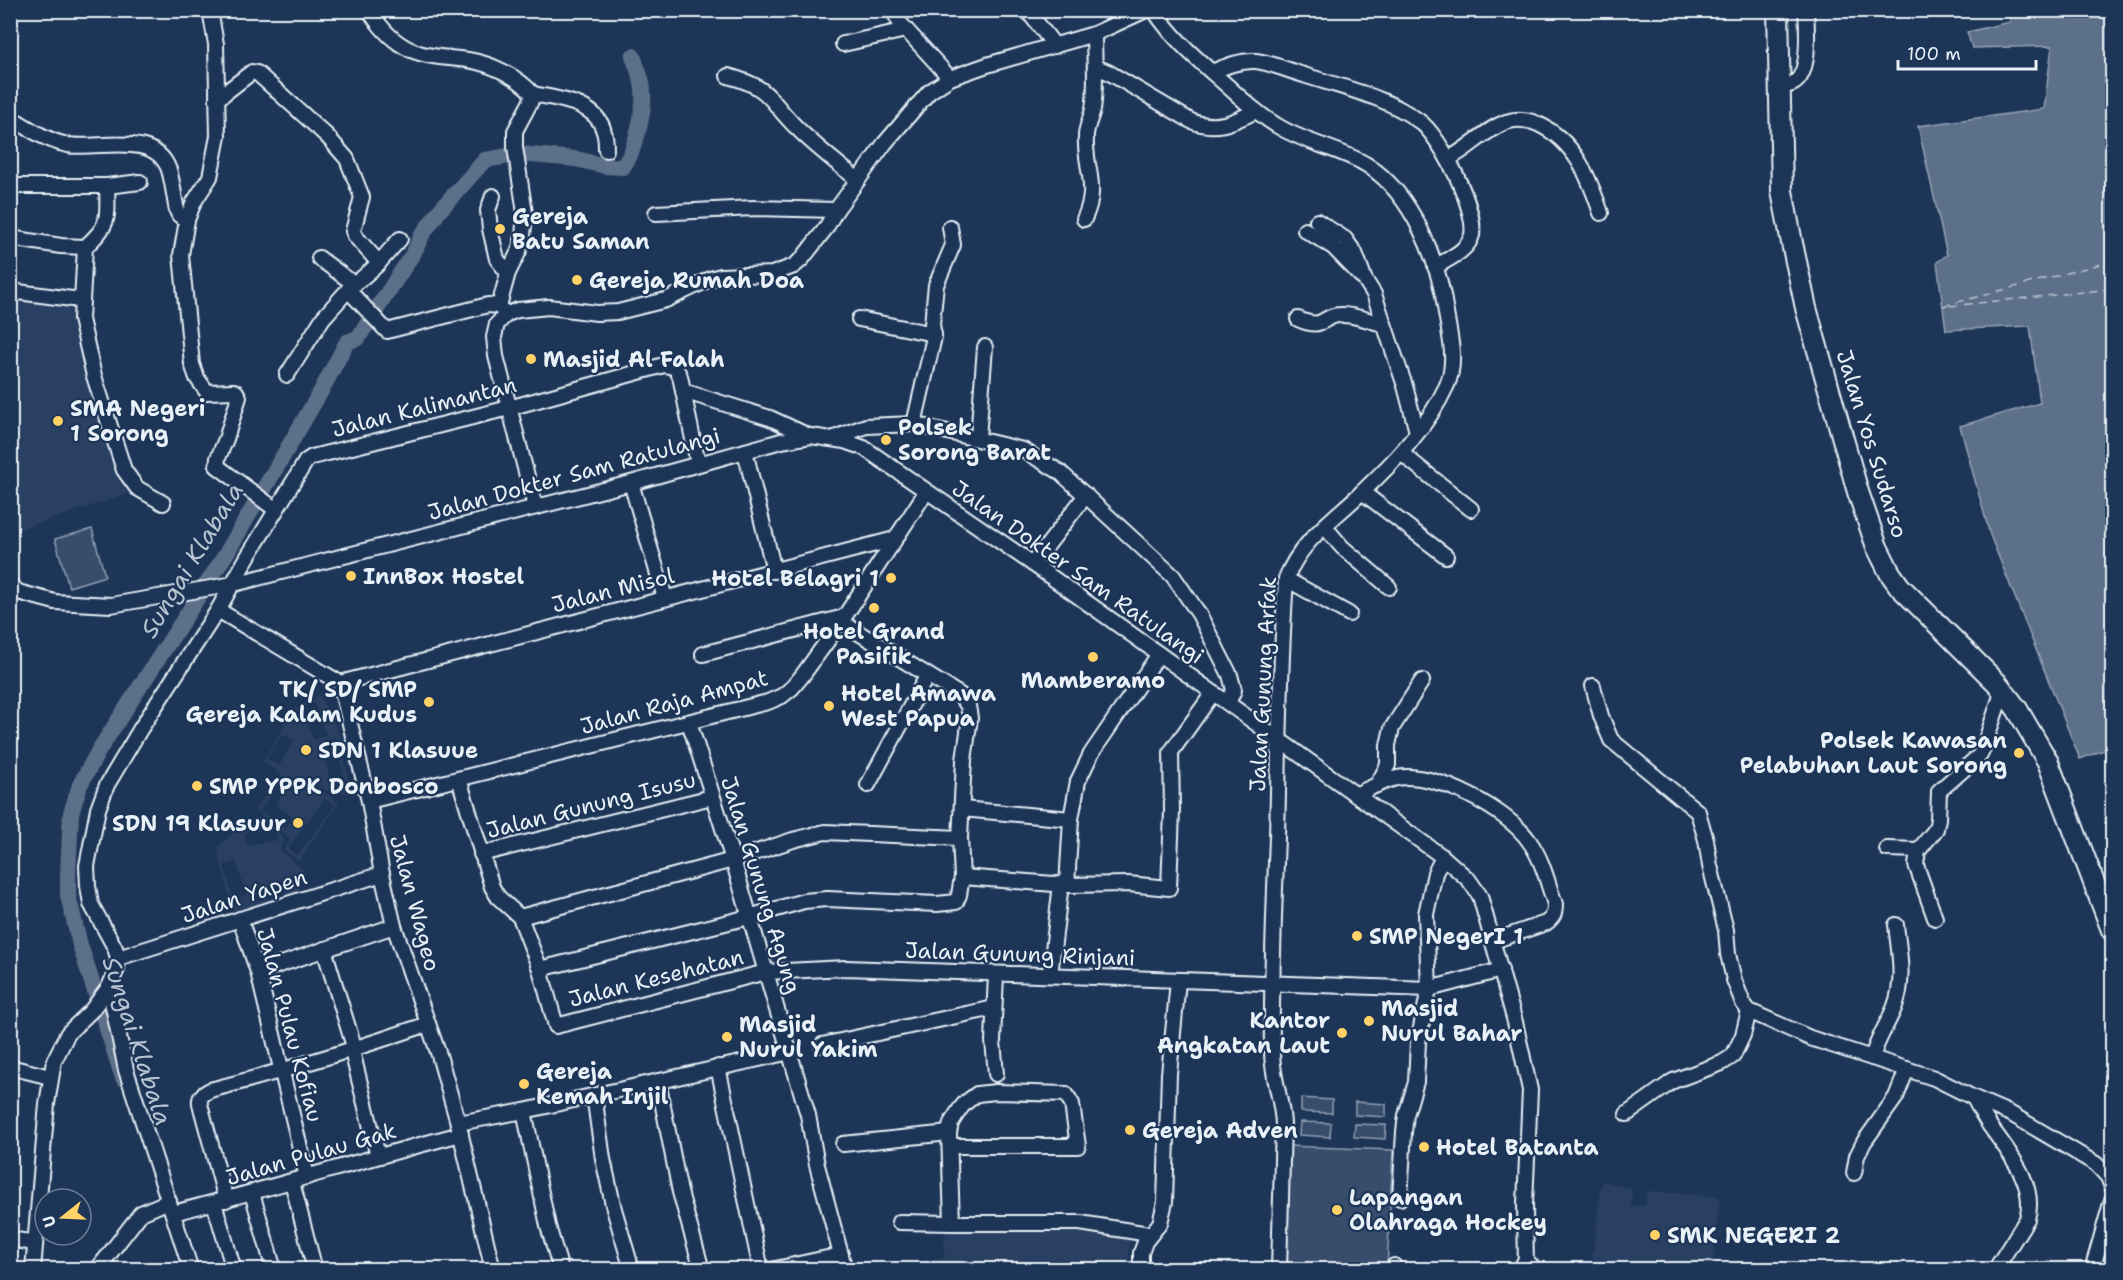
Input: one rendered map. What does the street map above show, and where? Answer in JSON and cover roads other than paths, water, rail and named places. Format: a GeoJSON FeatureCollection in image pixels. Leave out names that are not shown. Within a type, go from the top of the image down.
{"type":"FeatureCollection","features":[{"type":"Feature","properties":{"kind":"highway","name":"Jalan Yos Sudarso"},"geometry":{"type":"LineString","coordinates":[[1778,10],[1786,85]]}},
{"type":"Feature","properties":{"kind":"highway","name":"Jalan Yos Sudarso"},"geometry":{"type":"LineString","coordinates":[[1789,10],[1782,191],[1806,308],[1858,492],[1877,548],[1894,570],[1973,640],[2008,677],[2031,708],[2059,762],[2112,907]]}},
{"type":"Feature","properties":{"kind":"highway","name":"Jalan Yos Sudarso"},"geometry":{"type":"LineString","coordinates":[[1894,570],[1900,587],[2003,690],[2017,709],[2048,762],[2112,930]]}},
{"type":"Feature","properties":{"kind":"street"},"geometry":{"type":"LineString","coordinates":[[210,10],[216,44],[218,136],[210,177],[194,202],[187,220],[181,255],[192,364],[197,378],[207,392],[234,391],[238,395],[239,401],[217,466],[271,506]]}},
{"type":"Feature","properties":{"kind":"street"},"geometry":{"type":"LineString","coordinates":[[369,10],[378,24],[406,47],[422,54],[484,64],[518,79],[533,94],[580,105],[601,123],[606,150]]}},
{"type":"Feature","properties":{"kind":"street"},"geometry":{"type":"LineString","coordinates":[[893,10],[906,30],[950,78]]}},
{"type":"Feature","properties":{"kind":"street"},"geometry":{"type":"LineString","coordinates":[[1027,10],[1055,46]]}},
{"type":"Feature","properties":{"kind":"street"},"geometry":{"type":"LineString","coordinates":[[319,258],[351,287],[364,308],[387,331],[488,305],[503,310],[540,307],[597,313],[618,312],[666,300],[721,276],[772,274],[783,271],[802,259],[858,180],[929,92],[950,78],[1094,34],[1146,10]]}},
{"type":"Feature","properties":{"kind":"street","name":"Jalan Gunung Arfak"},"geometry":{"type":"LineString","coordinates":[[1154,10],[1178,41],[1195,58],[1256,111],[1277,126],[1367,165],[1404,200],[1412,212],[1435,267],[1445,302],[1453,360],[1447,385],[1431,414],[1401,453],[1299,552],[1286,579],[1280,673],[1272,985],[1272,1055],[1283,1124],[1279,1269]]}},
{"type":"Feature","properties":{"kind":"street"},"geometry":{"type":"LineString","coordinates":[[1786,85],[1800,77],[1805,65],[1806,10]]}},
{"type":"Feature","properties":{"kind":"street"},"geometry":{"type":"LineString","coordinates":[[843,44],[906,30]]}},
{"type":"Feature","properties":{"kind":"street"},"geometry":{"type":"LineString","coordinates":[[1084,219],[1091,205],[1092,194],[1086,136],[1093,110],[1096,67],[1094,34]]}},
{"type":"Feature","properties":{"kind":"street"},"geometry":{"type":"LineString","coordinates":[[1212,72],[1227,65],[1258,61],[1352,89],[1397,107],[1422,122],[1448,159],[1468,205],[1472,221],[1472,234],[1464,249],[1435,267]]}},
{"type":"Feature","properties":{"kind":"street"},"geometry":{"type":"LineString","coordinates":[[1096,67],[1128,83],[1191,122],[1203,126],[1225,125],[1256,111]]}},
{"type":"Feature","properties":{"kind":"street"},"geometry":{"type":"LineString","coordinates":[[217,99],[252,72],[327,136],[347,159],[362,197],[353,231],[355,236],[379,263]]}},
{"type":"Feature","properties":{"kind":"street"},"geometry":{"type":"LineString","coordinates":[[728,76],[758,87],[774,100],[796,127],[858,180]]}},
{"type":"Feature","properties":{"kind":"street"},"geometry":{"type":"LineString","coordinates":[[533,94],[515,131],[514,147],[525,213],[519,251],[508,273],[503,310],[494,337],[497,360],[535,507]]}},
{"type":"Feature","properties":{"kind":"street"},"geometry":{"type":"LineString","coordinates":[[10,117],[59,143],[126,145],[150,149],[165,162],[169,170],[177,210],[179,215],[187,220]]}},
{"type":"Feature","properties":{"kind":"street"},"geometry":{"type":"LineString","coordinates":[[1448,159],[1462,152],[1478,138],[1499,125],[1516,119],[1531,121],[1546,128],[1573,152],[1592,186],[1601,213]]}},
{"type":"Feature","properties":{"kind":"street"},"geometry":{"type":"LineString","coordinates":[[10,186],[107,186],[140,182]]}},
{"type":"Feature","properties":{"kind":"street"},"geometry":{"type":"LineString","coordinates":[[107,186],[108,220],[98,235],[85,247],[80,300],[81,320],[124,470],[137,488],[163,503]]}},
{"type":"Feature","properties":{"kind":"street"},"geometry":{"type":"LineString","coordinates":[[493,196],[488,210],[490,229],[497,259],[508,273]]}},
{"type":"Feature","properties":{"kind":"street"},"geometry":{"type":"LineString","coordinates":[[656,213],[773,207],[836,210]]}},
{"type":"Feature","properties":{"kind":"street"},"geometry":{"type":"LineString","coordinates":[[1317,220],[1345,239],[1355,253],[1365,280]]}},
{"type":"Feature","properties":{"kind":"street"},"geometry":{"type":"LineString","coordinates":[[914,424],[934,334],[932,324],[936,285],[953,245],[950,228]]}},
{"type":"Feature","properties":{"kind":"street"},"geometry":{"type":"LineString","coordinates":[[1305,230],[1333,247],[1365,280],[1374,294],[1405,386],[1417,432]]}},
{"type":"Feature","properties":{"kind":"street"},"geometry":{"type":"LineString","coordinates":[[10,238],[85,247]]}},
{"type":"Feature","properties":{"kind":"street"},"geometry":{"type":"LineString","coordinates":[[287,375],[322,318],[351,287],[379,263],[400,239]]}},
{"type":"Feature","properties":{"kind":"street"},"geometry":{"type":"LineString","coordinates":[[10,291],[80,300]]}},
{"type":"Feature","properties":{"kind":"street"},"geometry":{"type":"LineString","coordinates":[[1298,320],[1320,324],[1339,315],[1383,324]]}},
{"type":"Feature","properties":{"kind":"street"},"geometry":{"type":"LineString","coordinates":[[859,319],[934,334]]}},
{"type":"Feature","properties":{"kind":"street"},"geometry":{"type":"LineString","coordinates":[[978,438],[985,346]]}},
{"type":"Feature","properties":{"kind":"street","name":"Jalan Kalimantan"},"geometry":{"type":"LineString","coordinates":[[118,958],[91,904],[88,886],[87,866],[98,809],[107,785],[234,584],[271,506],[306,461],[312,457],[509,408],[663,365],[675,367],[683,391]]}},
{"type":"Feature","properties":{"kind":"street"},"geometry":{"type":"LineString","coordinates":[[698,464],[683,391],[770,418],[811,436]]}},
{"type":"Feature","properties":{"kind":"street"},"geometry":{"type":"LineString","coordinates":[[832,439],[866,426],[914,424],[1023,450],[1060,472],[1173,576],[1214,642],[1232,680],[1234,690],[1228,703]]}},
{"type":"Feature","properties":{"kind":"street","name":"Jalan Dokter Sam Ratulangi"},"geometry":{"type":"LineString","coordinates":[[13,588],[55,602],[111,605],[234,584],[631,483],[781,441],[811,436],[864,448],[1033,564],[1279,739],[1443,857],[1468,880],[1480,896],[1501,970],[1530,1090],[1525,1204],[1528,1268]]}},
{"type":"Feature","properties":{"kind":"street"},"geometry":{"type":"LineString","coordinates":[[745,451],[774,571]]}},
{"type":"Feature","properties":{"kind":"street"},"geometry":{"type":"LineString","coordinates":[[1401,453],[1471,509]]}},
{"type":"Feature","properties":{"kind":"street"},"geometry":{"type":"LineString","coordinates":[[631,483],[665,598]]}},
{"type":"Feature","properties":{"kind":"street","name":"Jalan Raja Ampat"},"geometry":{"type":"LineString","coordinates":[[369,801],[768,702],[782,696],[802,676],[926,492]]}},
{"type":"Feature","properties":{"kind":"street"},"geometry":{"type":"LineString","coordinates":[[1362,492],[1446,556]]}},
{"type":"Feature","properties":{"kind":"street"},"geometry":{"type":"LineString","coordinates":[[1033,564],[1086,495]]}},
{"type":"Feature","properties":{"kind":"street"},"geometry":{"type":"LineString","coordinates":[[1325,526],[1342,547],[1389,587]]}},
{"type":"Feature","properties":{"kind":"street","name":"Jalan Misol"},"geometry":{"type":"LineString","coordinates":[[340,683],[895,539]]}},
{"type":"Feature","properties":{"kind":"street"},"geometry":{"type":"LineString","coordinates":[[1286,579],[1349,614]]}},
{"type":"Feature","properties":{"kind":"street"},"geometry":{"type":"LineString","coordinates":[[218,610],[340,683]]}},
{"type":"Feature","properties":{"kind":"street"},"geometry":{"type":"LineString","coordinates":[[459,779],[481,854],[498,897],[520,917],[540,969],[804,901],[827,899],[948,904],[956,902],[962,877],[960,838],[964,760],[970,718],[968,706],[960,695],[927,676],[842,619],[703,654]]}},
{"type":"Feature","properties":{"kind":"street"},"geometry":{"type":"LineString","coordinates":[[1050,975],[1078,781],[1117,714],[1159,654]]}},
{"type":"Feature","properties":{"kind":"street"},"geometry":{"type":"LineString","coordinates":[[868,785],[927,676]]}},
{"type":"Feature","properties":{"kind":"street"},"geometry":{"type":"LineString","coordinates":[[1377,785],[1388,765],[1388,745],[1392,728],[1422,681]]}},
{"type":"Feature","properties":{"kind":"street","name":"Jalan Wageo"},"geometry":{"type":"LineString","coordinates":[[340,683],[369,801],[394,926],[428,1024],[459,1129],[493,1269]]}},
{"type":"Feature","properties":{"kind":"street"},"geometry":{"type":"LineString","coordinates":[[1593,686],[1601,716],[1611,740],[1698,812],[1726,930],[1728,954],[1734,980],[1743,1003],[1749,1011],[1810,1038],[1934,1078],[2011,1114],[2096,1164],[2108,1177],[2112,1187]]}},
{"type":"Feature","properties":{"kind":"street"},"geometry":{"type":"LineString","coordinates":[[1935,918],[1916,865],[1919,850],[1936,829],[1939,791],[1980,755],[2003,690]]}},
{"type":"Feature","properties":{"kind":"street"},"geometry":{"type":"LineString","coordinates":[[962,877],[1064,885],[1128,884],[1169,888],[1172,811],[1171,752],[1213,693]]}},
{"type":"Feature","properties":{"kind":"street","name":"Jalan Gunung Agung"},"geometry":{"type":"LineString","coordinates":[[689,722],[808,1115],[817,1165],[845,1269]]}},
{"type":"Feature","properties":{"kind":"street"},"geometry":{"type":"LineString","coordinates":[[1355,795],[1398,778],[1416,777],[1438,782],[1502,814],[1516,825],[1529,839],[1538,854],[1555,904],[1555,912],[1553,918],[1546,923],[1493,941]]}},
{"type":"Feature","properties":{"kind":"street","name":"Jalan Gunung Isusu"},"geometry":{"type":"LineString","coordinates":[[481,854],[712,797]]}},
{"type":"Feature","properties":{"kind":"street"},"geometry":{"type":"LineString","coordinates":[[962,809],[1071,819]]}},
{"type":"Feature","properties":{"kind":"street"},"geometry":{"type":"LineString","coordinates":[[520,917],[732,860],[825,832],[960,838]]}},
{"type":"Feature","properties":{"kind":"street"},"geometry":{"type":"LineString","coordinates":[[1887,849],[1919,850]]}},
{"type":"Feature","properties":{"kind":"street"},"geometry":{"type":"LineString","coordinates":[[1400,1198],[1406,1114],[1416,1082],[1418,1042],[1429,989],[1426,914],[1435,873],[1443,857]]}},
{"type":"Feature","properties":{"kind":"street","name":"Jalan Yapen"},"geometry":{"type":"LineString","coordinates":[[118,958],[382,874]]}},
{"type":"Feature","properties":{"kind":"street","name":"Jalan Pulau Kofiau"},"geometry":{"type":"LineString","coordinates":[[240,919],[258,972],[307,1177]]}},
{"type":"Feature","properties":{"kind":"street"},"geometry":{"type":"LineString","coordinates":[[1872,1058],[1876,1043],[1895,1005],[1899,991],[1896,925]]}},
{"type":"Feature","properties":{"kind":"street"},"geometry":{"type":"LineString","coordinates":[[258,972],[394,926]]}},
{"type":"Feature","properties":{"kind":"street"},"geometry":{"type":"LineString","coordinates":[[324,949],[354,1050],[378,1156]]}},
{"type":"Feature","properties":{"kind":"street"},"geometry":{"type":"LineString","coordinates":[[40,1187],[50,1077],[54,1061],[68,1034],[91,1011],[105,992],[117,969],[118,958]]}},
{"type":"Feature","properties":{"kind":"street","name":"Jalan Gunung Rinjani"},"geometry":{"type":"LineString","coordinates":[[766,972],[846,968],[1429,989],[1501,970]]}},
{"type":"Feature","properties":{"kind":"street","name":"Jalan Kesehatan"},"geometry":{"type":"LineString","coordinates":[[540,969],[556,1026],[766,972]]}},
{"type":"Feature","properties":{"kind":"street"},"geometry":{"type":"LineString","coordinates":[[996,975],[993,1041],[996,1074]]}},
{"type":"Feature","properties":{"kind":"street"},"geometry":{"type":"LineString","coordinates":[[1141,1269],[1141,1253],[1149,1234],[1160,1223],[1165,1202],[1168,1074],[1179,981]]}},
{"type":"Feature","properties":{"kind":"street"},"geometry":{"type":"LineString","coordinates":[[105,992],[167,1205],[191,1269]]}},
{"type":"Feature","properties":{"kind":"street"},"geometry":{"type":"LineString","coordinates":[[822,1045],[994,1008]]}},
{"type":"Feature","properties":{"kind":"street"},"geometry":{"type":"LineString","coordinates":[[1627,1114],[1673,1081],[1722,1063],[1733,1056],[1743,1035],[1749,1011]]}},
{"type":"Feature","properties":{"kind":"street"},"geometry":{"type":"LineString","coordinates":[[234,1269],[200,1096],[210,1090],[282,1072],[428,1024]]}},
{"type":"Feature","properties":{"kind":"street","name":"Jalan Pulau Gak"},"geometry":{"type":"LineString","coordinates":[[97,1269],[141,1213],[167,1205],[220,1201],[292,1182],[459,1129],[524,1111],[790,1052]]}},
{"type":"Feature","properties":{"kind":"street"},"geometry":{"type":"LineString","coordinates":[[10,1067],[50,1077]]}},
{"type":"Feature","properties":{"kind":"street"},"geometry":{"type":"LineString","coordinates":[[718,1067],[761,1269]]}},
{"type":"Feature","properties":{"kind":"street"},"geometry":{"type":"LineString","coordinates":[[1854,1173],[1857,1156],[1864,1142],[1896,1097],[1907,1069]]}},
{"type":"Feature","properties":{"kind":"street"},"geometry":{"type":"LineString","coordinates":[[658,1081],[680,1192],[702,1269]]}},
{"type":"Feature","properties":{"kind":"street"},"geometry":{"type":"LineString","coordinates":[[843,1144],[950,1140],[1078,1146],[1069,1097],[1061,1093],[996,1092],[977,1094],[965,1102],[951,1123],[950,1140],[955,1222]]}},
{"type":"Feature","properties":{"kind":"street"},"geometry":{"type":"LineString","coordinates":[[594,1095],[603,1159],[614,1209],[632,1269]]}},
{"type":"Feature","properties":{"kind":"street"},"geometry":{"type":"LineString","coordinates":[[1974,1098],[2022,1174],[2030,1198],[2027,1219],[1995,1269]]}},
{"type":"Feature","properties":{"kind":"street"},"geometry":{"type":"LineString","coordinates":[[524,1111],[548,1226],[561,1269]]}},
{"type":"Feature","properties":{"kind":"street"},"geometry":{"type":"LineString","coordinates":[[292,1182],[315,1269]]}},
{"type":"Feature","properties":{"kind":"street"},"geometry":{"type":"LineString","coordinates":[[252,1193],[274,1269]]}},
{"type":"Feature","properties":{"kind":"street"},"geometry":{"type":"LineString","coordinates":[[2092,1269],[2112,1200]]}},
{"type":"Feature","properties":{"kind":"street"},"geometry":{"type":"LineString","coordinates":[[898,1222],[1080,1223],[1149,1234]]}},
{"type":"Feature","properties":{"kind":"street"},"geometry":{"type":"LineString","coordinates":[[10,1239],[33,1243]]}},
{"type":"Feature","properties":{"kind":"street"},"geometry":{"type":"LineString","coordinates":[[33,1269],[35,1247]]}},
{"type":"Feature","properties":{"kind":"street"},"geometry":{"type":"LineString","coordinates":[[771,1269],[841,1255]]}},
{"type":"Feature","properties":{"kind":"waterway","name":"Sungai Klabala"},"geometry":{"type":"LineString","coordinates":[[123,1078],[80,945],[68,895],[71,813],[80,785],[99,750],[226,554],[347,342],[358,338],[440,210],[485,160],[520,154],[576,159],[605,166],[623,167],[636,138],[643,103],[642,83],[633,56]]}},
{"type":"Feature","properties":{"kind":"place","name":"Gereja Batu Saman"},"geometry":{"type":"Point","coordinates":[500,229]}},
{"type":"Feature","properties":{"kind":"place","name":"Gereja Rumah Doa"},"geometry":{"type":"Point","coordinates":[577,280]}},
{"type":"Feature","properties":{"kind":"place","name":"Masjid Al Falah"},"geometry":{"type":"Point","coordinates":[531,359]}},
{"type":"Feature","properties":{"kind":"place","name":"SMA Negeri 1 Sorong"},"geometry":{"type":"Point","coordinates":[58,421]}},
{"type":"Feature","properties":{"kind":"place","name":"Polsek Sorong Barat"},"geometry":{"type":"Point","coordinates":[886,440]}},
{"type":"Feature","properties":{"kind":"place","name":"InnBox Hostel"},"geometry":{"type":"Point","coordinates":[351,576]}},
{"type":"Feature","properties":{"kind":"place","name":"Hotel Belagri 1"},"geometry":{"type":"Point","coordinates":[891,578]}},
{"type":"Feature","properties":{"kind":"place","name":"Hotel Grand Pasifik"},"geometry":{"type":"Point","coordinates":[874,608]}},
{"type":"Feature","properties":{"kind":"place","name":"Mamberamo"},"geometry":{"type":"Point","coordinates":[1093,657]}},
{"type":"Feature","properties":{"kind":"place","name":"TK/ SD/ SMP Gereja Kalam Kudus"},"geometry":{"type":"Point","coordinates":[429,702]}},
{"type":"Feature","properties":{"kind":"place","name":"Hotel Amawa West Papua"},"geometry":{"type":"Point","coordinates":[829,706]}},
{"type":"Feature","properties":{"kind":"place","name":"SDN 1 Klasuue"},"geometry":{"type":"Point","coordinates":[306,750]}},
{"type":"Feature","properties":{"kind":"place","name":"Polsek Kawasan Pelabuhan Laut Sorong"},"geometry":{"type":"Point","coordinates":[2019,753]}},
{"type":"Feature","properties":{"kind":"place","name":"SMP YPPK Donbosco"},"geometry":{"type":"Point","coordinates":[197,786]}},
{"type":"Feature","properties":{"kind":"place","name":"SDN 19 Klasuur"},"geometry":{"type":"Point","coordinates":[298,823]}},
{"type":"Feature","properties":{"kind":"place","name":"SMP NegerI 1"},"geometry":{"type":"Point","coordinates":[1357,936]}},
{"type":"Feature","properties":{"kind":"place","name":"Masjid Nurul Bahar"},"geometry":{"type":"Point","coordinates":[1369,1021]}},
{"type":"Feature","properties":{"kind":"place","name":"Kantor Angkatan Laut"},"geometry":{"type":"Point","coordinates":[1342,1033]}},
{"type":"Feature","properties":{"kind":"place","name":"Masjid Nurul Yakim"},"geometry":{"type":"Point","coordinates":[727,1037]}},
{"type":"Feature","properties":{"kind":"place","name":"Gereja Kemah Injil"},"geometry":{"type":"Point","coordinates":[524,1084]}},
{"type":"Feature","properties":{"kind":"place","name":"Gereja Adven"},"geometry":{"type":"Point","coordinates":[1130,1130]}},
{"type":"Feature","properties":{"kind":"place","name":"Hotel Batanta"},"geometry":{"type":"Point","coordinates":[1424,1147]}},
{"type":"Feature","properties":{"kind":"place","name":"Lapangan Olahraga Hockey"},"geometry":{"type":"Point","coordinates":[1337,1210]}},
{"type":"Feature","properties":{"kind":"place","name":"SMK NEGERI 2"},"geometry":{"type":"Point","coordinates":[1655,1235]}}]}
